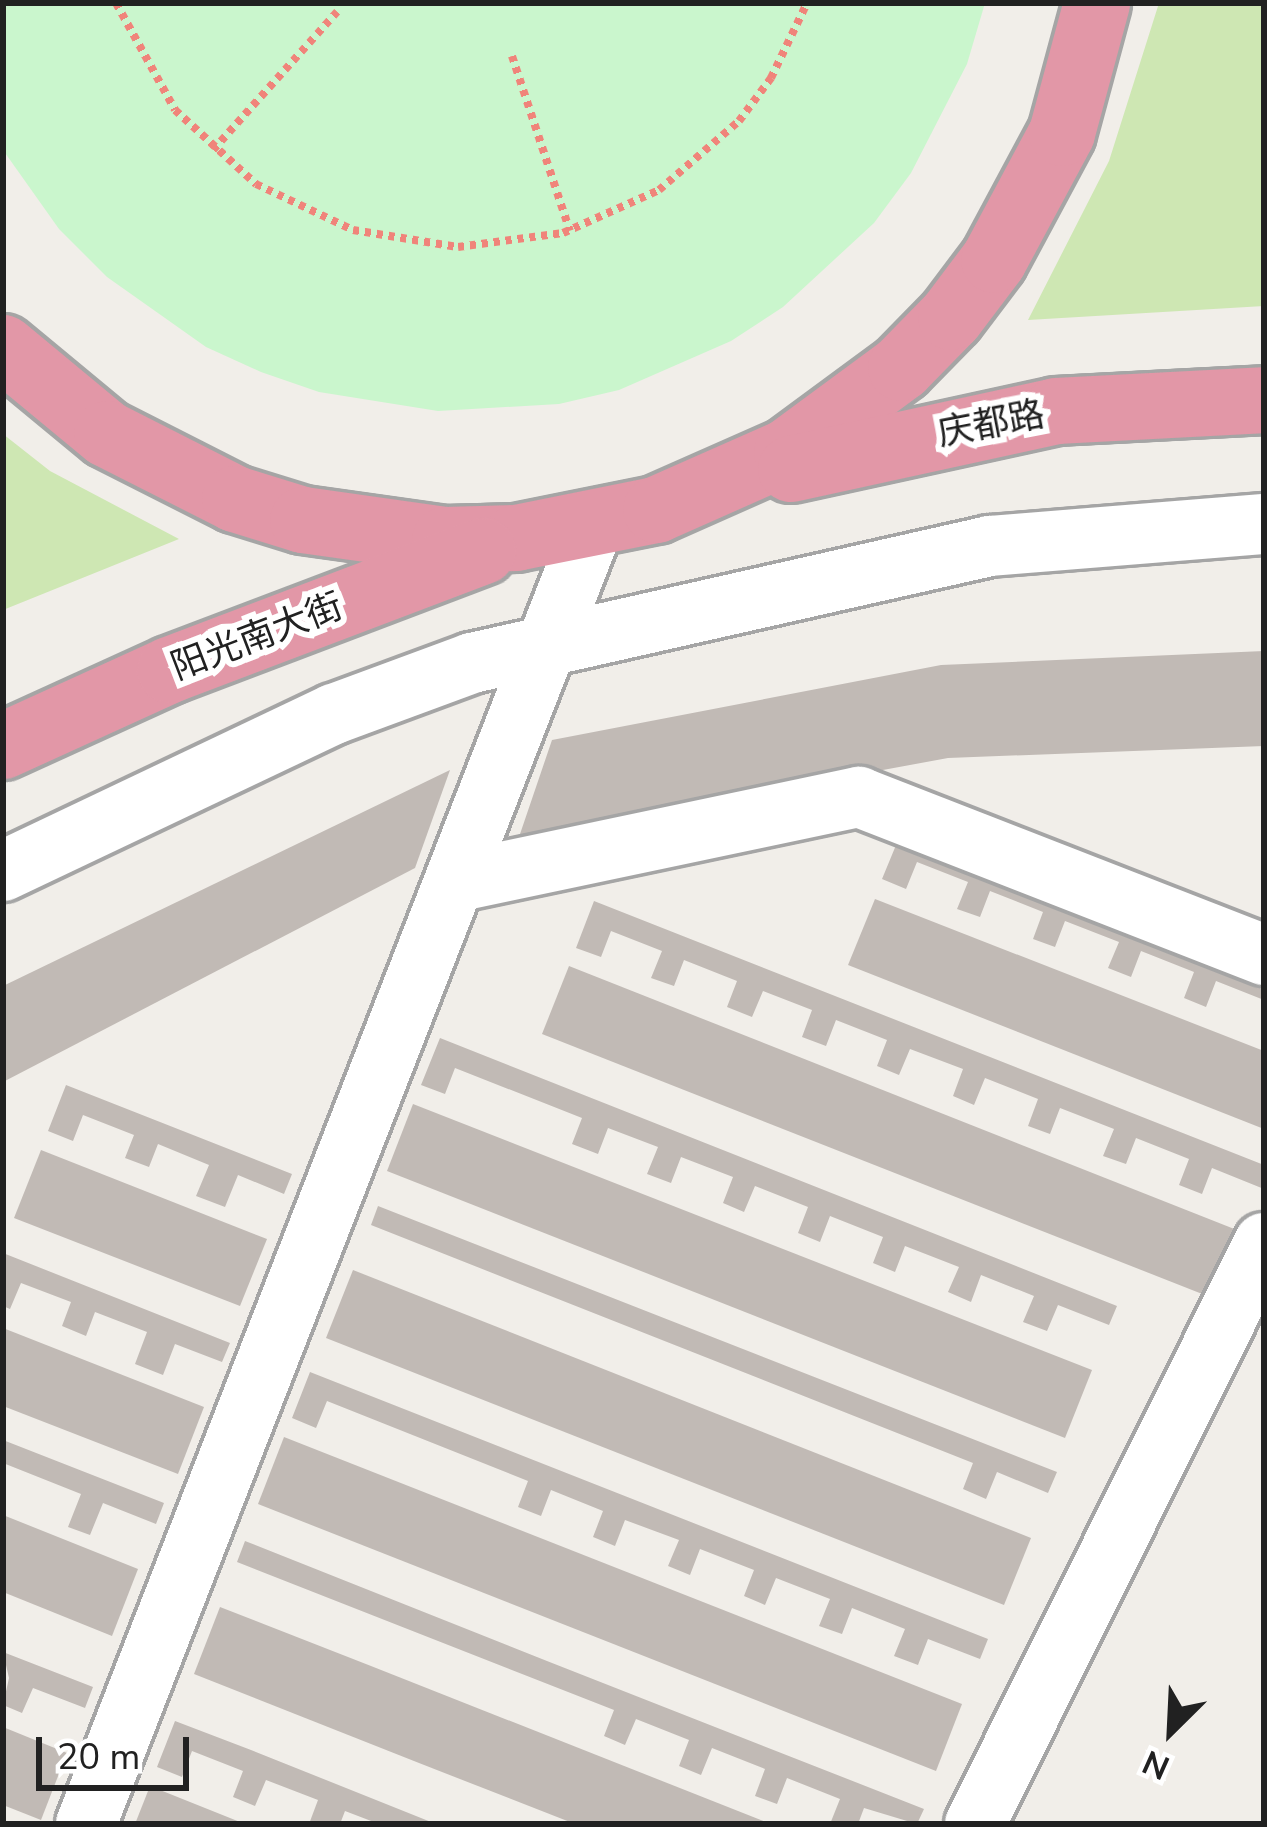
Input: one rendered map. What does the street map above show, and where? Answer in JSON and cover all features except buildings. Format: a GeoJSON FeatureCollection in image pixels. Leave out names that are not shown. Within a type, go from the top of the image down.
{"type":"FeatureCollection","features":[{"type":"Feature","properties":{"kind":"highway"},"geometry":{"type":"LineString","coordinates":[[3,348],[107,434],[235,499],[374,534],[516,538],[593,526],[724,485],[846,413],[951,317],[994,260],[1047,166],[1084,64],[1097,3]]}},
{"type":"Feature","properties":{"kind":"highway","name":"庆都路"},"geometry":{"type":"LineString","coordinates":[[724,485],[1056,411],[1264,400]]}},
{"type":"Feature","properties":{"kind":"highway","name":"阳光南大街"},"geometry":{"type":"LineString","coordinates":[[3,746],[170,670],[516,538]]}},
{"type":"Feature","properties":{"kind":"street"},"geometry":{"type":"LineString","coordinates":[[3,871],[334,714],[548,643],[990,547],[1080,533],[1264,524]]}},
{"type":"Feature","properties":{"kind":"street"},"geometry":{"type":"LineString","coordinates":[[86,1824],[593,526]]}},
{"type":"Feature","properties":{"kind":"street"},"geometry":{"type":"LineString","coordinates":[[455,882],[859,797],[1264,955]]}},
{"type":"Feature","properties":{"kind":"street"},"geometry":{"type":"LineString","coordinates":[[975,1824],[1264,1243]]}},
{"type":"Feature","properties":{"kind":"path"},"geometry":{"type":"LineString","coordinates":[[116,3],[144,64],[213,150],[303,211],[387,238],[458,248],[570,231],[659,190],[702,158],[771,79],[807,3]]}},
{"type":"Feature","properties":{"kind":"path"},"geometry":{"type":"LineString","coordinates":[[213,150],[337,12]]}},
{"type":"Feature","properties":{"kind":"path"},"geometry":{"type":"LineString","coordinates":[[512,56],[570,231]]}},
{"type":"Feature","properties":{"kind":"green space"},"geometry":{"type":"Polygon","coordinates":[[[3,3],[985,3],[967,64],[911,173],[874,223],[783,307],[731,341],[619,390],[559,404],[438,411],[319,392],[261,372],[206,347],[107,277],[59,229],[3,150],[3,3]]]}},
{"type":"Feature","properties":{"kind":"green space"},"geometry":{"type":"Polygon","coordinates":[[[1159,3],[1264,3],[1264,306],[1028,320],[1109,161],[1159,3]]]}},
{"type":"Feature","properties":{"kind":"green space"},"geometry":{"type":"Polygon","coordinates":[[[3,434],[50,471],[179,539],[3,610],[3,434]]]}}]}
